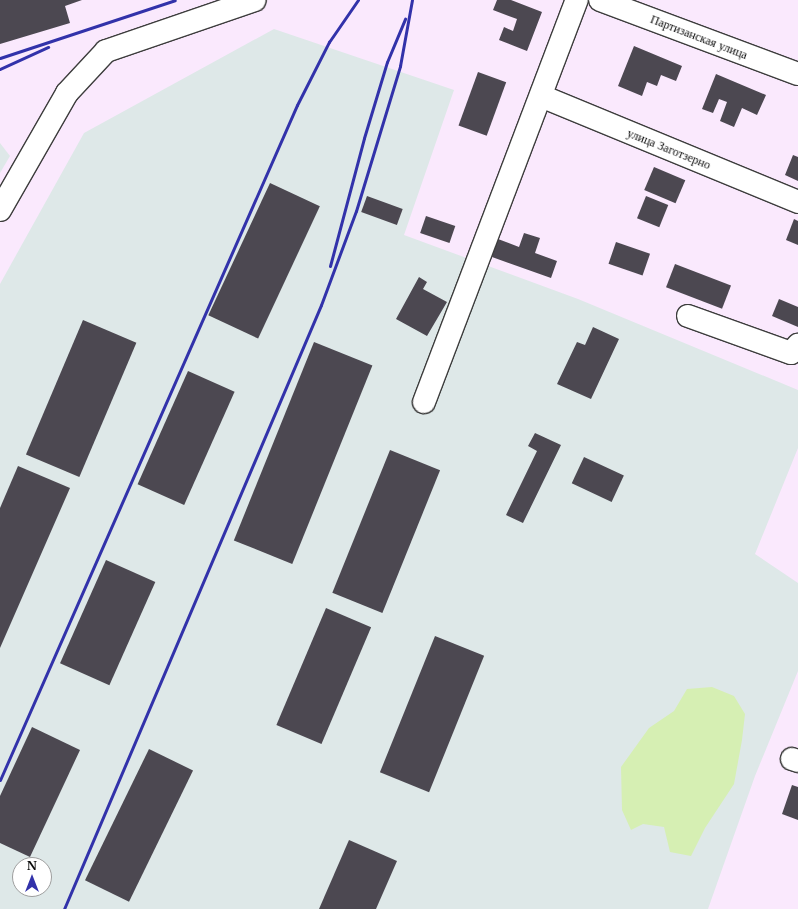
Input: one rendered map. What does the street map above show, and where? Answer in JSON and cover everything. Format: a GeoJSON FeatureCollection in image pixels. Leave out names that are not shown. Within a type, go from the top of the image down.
{"type":"FeatureCollection","features":[{"type":"Feature","properties":{"kind":"street"},"geometry":{"type":"LineString","coordinates":[[0,210],[68,93],[106,51],[255,0]]}},
{"type":"Feature","properties":{"kind":"street"},"geometry":{"type":"LineString","coordinates":[[424,402],[577,0]]}},
{"type":"Feature","properties":{"kind":"street","name":"Партизанская улица"},"geometry":{"type":"LineString","coordinates":[[600,0],[639,6],[798,74]]}},
{"type":"Feature","properties":{"kind":"street","name":"улица Заготзерно"},"geometry":{"type":"LineString","coordinates":[[541,96],[798,202]]}},
{"type":"Feature","properties":{"kind":"street"},"geometry":{"type":"LineString","coordinates":[[688,316],[791,353],[798,345]]}},
{"type":"Feature","properties":{"kind":"shaded area"},"geometry":{"type":"Polygon","coordinates":[[[274,29],[454,90],[404,235],[578,299],[798,390],[798,448],[755,554],[798,583],[798,671],[755,776],[708,909],[0,909],[0,284],[84,133],[274,29]]]}},
{"type":"Feature","properties":{"kind":"shaded area"},"geometry":{"type":"Polygon","coordinates":[[[0,143],[10,156],[0,173],[0,143]]]}},
{"type":"Feature","properties":{"kind":"shaded area"},"geometry":{"type":"Polygon","coordinates":[[[712,687],[734,696],[745,714],[742,740],[734,784],[705,828],[691,856],[670,852],[664,827],[643,824],[631,830],[622,810],[621,767],[649,728],[674,711],[687,689],[712,687]]]}},
{"type":"Feature","properties":{"kind":"building"},"geometry":{"type":"Polygon","coordinates":[[[0,0],[82,0],[65,6],[70,23],[0,44],[0,0]]]}},
{"type":"Feature","properties":{"kind":"building"},"geometry":{"type":"Polygon","coordinates":[[[497,0],[511,0],[542,12],[527,51],[499,40],[504,27],[513,31],[517,19],[493,10],[497,0]]]}},
{"type":"Feature","properties":{"kind":"building"},"geometry":{"type":"Polygon","coordinates":[[[634,46],[682,66],[676,81],[661,75],[657,86],[647,82],[642,96],[618,86],[634,46]]]}},
{"type":"Feature","properties":{"kind":"building"},"geometry":{"type":"Polygon","coordinates":[[[478,72],[506,82],[487,136],[459,126],[478,72]]]}},
{"type":"Feature","properties":{"kind":"building"},"geometry":{"type":"Polygon","coordinates":[[[716,74],[766,95],[757,115],[742,108],[734,127],[720,121],[727,102],[719,99],[713,113],[702,109],[716,74]]]}},
{"type":"Feature","properties":{"kind":"building"},"geometry":{"type":"Polygon","coordinates":[[[793,155],[798,157],[798,181],[785,175],[793,155]]]}},
{"type":"Feature","properties":{"kind":"building"},"geometry":{"type":"Polygon","coordinates":[[[654,167],[685,180],[676,203],[644,190],[654,167]]]}},
{"type":"Feature","properties":{"kind":"building"},"geometry":{"type":"Polygon","coordinates":[[[270,183],[320,206],[258,339],[208,315],[270,183]]]}},
{"type":"Feature","properties":{"kind":"building"},"geometry":{"type":"Polygon","coordinates":[[[367,196],[403,209],[397,225],[361,212],[367,196]]]}},
{"type":"Feature","properties":{"kind":"building"},"geometry":{"type":"Polygon","coordinates":[[[646,196],[668,205],[659,227],[637,218],[646,196]]]}},
{"type":"Feature","properties":{"kind":"building"},"geometry":{"type":"Polygon","coordinates":[[[426,216],[455,226],[449,243],[420,233],[426,216]]]}},
{"type":"Feature","properties":{"kind":"building"},"geometry":{"type":"Polygon","coordinates":[[[794,219],[798,221],[798,245],[786,240],[794,219]]]}},
{"type":"Feature","properties":{"kind":"building"},"geometry":{"type":"Polygon","coordinates":[[[524,233],[540,238],[535,253],[557,261],[551,278],[492,257],[498,239],[519,247],[524,233]]]}},
{"type":"Feature","properties":{"kind":"building"},"geometry":{"type":"Polygon","coordinates":[[[616,242],[650,254],[643,275],[609,264],[616,242]]]}},
{"type":"Feature","properties":{"kind":"building"},"geometry":{"type":"Polygon","coordinates":[[[675,264],[731,286],[722,309],[666,287],[675,264]]]}},
{"type":"Feature","properties":{"kind":"building"},"geometry":{"type":"Polygon","coordinates":[[[419,277],[427,282],[423,289],[447,302],[427,336],[396,319],[419,277]]]}},
{"type":"Feature","properties":{"kind":"building"},"geometry":{"type":"Polygon","coordinates":[[[779,299],[798,307],[798,327],[772,316],[779,299]]]}},
{"type":"Feature","properties":{"kind":"building"},"geometry":{"type":"Polygon","coordinates":[[[83,320],[136,343],[79,477],[26,454],[83,320]]]}},
{"type":"Feature","properties":{"kind":"building"},"geometry":{"type":"Polygon","coordinates":[[[593,327],[619,339],[591,399],[557,384],[577,342],[585,345],[593,327]]]}},
{"type":"Feature","properties":{"kind":"building"},"geometry":{"type":"Polygon","coordinates":[[[314,342],[372,366],[292,564],[234,540],[314,342]]]}},
{"type":"Feature","properties":{"kind":"building"},"geometry":{"type":"Polygon","coordinates":[[[188,371],[235,392],[184,505],[138,484],[188,371]]]}},
{"type":"Feature","properties":{"kind":"building"},"geometry":{"type":"Polygon","coordinates":[[[535,433],[561,445],[523,523],[506,515],[537,451],[528,446],[535,433]]]}},
{"type":"Feature","properties":{"kind":"building"},"geometry":{"type":"Polygon","coordinates":[[[390,450],[440,470],[382,613],[332,593],[390,450]]]}},
{"type":"Feature","properties":{"kind":"building"},"geometry":{"type":"Polygon","coordinates":[[[584,457],[624,476],[612,502],[572,483],[584,457]]]}},
{"type":"Feature","properties":{"kind":"building"},"geometry":{"type":"Polygon","coordinates":[[[18,466],[70,488],[0,648],[0,508],[18,466]]]}},
{"type":"Feature","properties":{"kind":"building"},"geometry":{"type":"Polygon","coordinates":[[[106,560],[155,582],[109,685],[60,663],[106,560]]]}},
{"type":"Feature","properties":{"kind":"building"},"geometry":{"type":"Polygon","coordinates":[[[326,608],[371,627],[321,744],[276,725],[326,608]]]}},
{"type":"Feature","properties":{"kind":"building"},"geometry":{"type":"Polygon","coordinates":[[[435,636],[484,656],[429,792],[380,772],[435,636]]]}},
{"type":"Feature","properties":{"kind":"building"},"geometry":{"type":"Polygon","coordinates":[[[32,727],[80,750],[30,857],[0,843],[0,796],[32,727]]]}},
{"type":"Feature","properties":{"kind":"building"},"geometry":{"type":"Polygon","coordinates":[[[149,749],[193,770],[129,902],[85,880],[149,749]]]}},
{"type":"Feature","properties":{"kind":"building"},"geometry":{"type":"Polygon","coordinates":[[[792,785],[798,787],[798,820],[782,814],[792,785]]]}},
{"type":"Feature","properties":{"kind":"building"},"geometry":{"type":"Polygon","coordinates":[[[349,840],[397,861],[376,909],[319,909],[349,840]]]}},
{"type":"Feature","properties":{"kind":"railway"},"geometry":{"type":"LineString","coordinates":[[0,58],[175,0]]}},
{"type":"Feature","properties":{"kind":"railway"},"geometry":{"type":"LineString","coordinates":[[0,780],[297,105],[329,42],[358,0]]}},
{"type":"Feature","properties":{"kind":"railway"},"geometry":{"type":"LineString","coordinates":[[64,909],[321,305],[356,211],[400,66],[412,0]]}},
{"type":"Feature","properties":{"kind":"railway"},"geometry":{"type":"LineString","coordinates":[[330,266],[364,138],[387,62],[405,19]]}},
{"type":"Feature","properties":{"kind":"railway"},"geometry":{"type":"LineString","coordinates":[[0,69],[48,47]]}}]}
